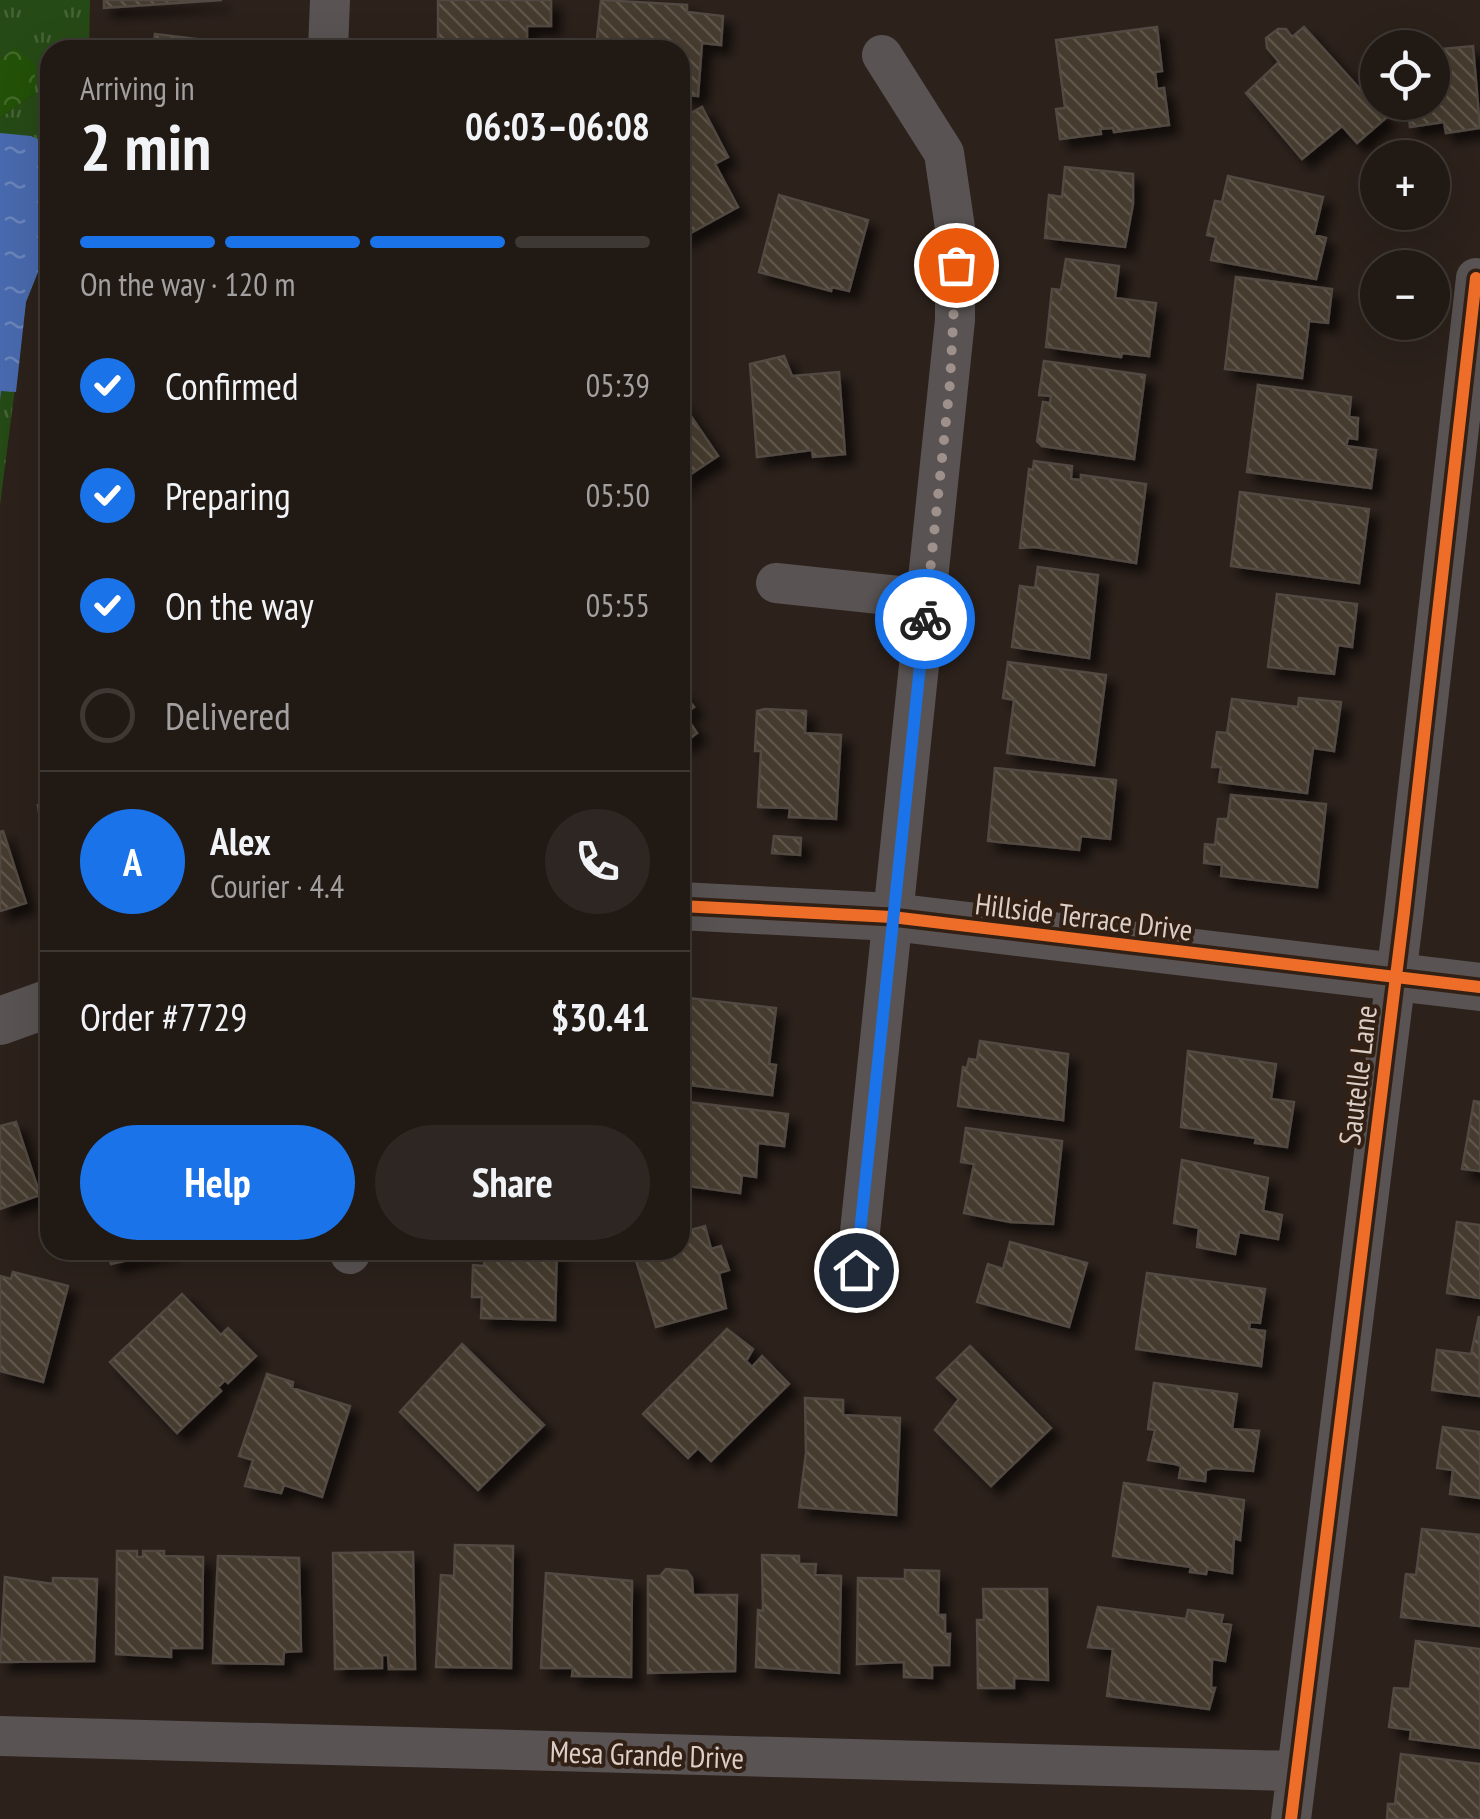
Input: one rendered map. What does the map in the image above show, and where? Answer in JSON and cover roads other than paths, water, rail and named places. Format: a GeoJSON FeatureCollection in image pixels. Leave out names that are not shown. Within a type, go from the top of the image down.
{"type":"FeatureCollection","features":[{"type":"Feature","properties":{"kind":"street"},"geometry":{"type":"LineString","coordinates":[[328,40],[330,0]]}},
{"type":"Feature","properties":{"kind":"street"},"geometry":{"type":"LineString","coordinates":[[856,1270],[956,320],[955,228],[944,152],[882,56]]}},
{"type":"Feature","properties":{"kind":"street","name":"Sautelle Lane"},"geometry":{"type":"LineString","coordinates":[[1291,1819],[1395,978],[1476,278]]}},
{"type":"Feature","properties":{"kind":"street"},"geometry":{"type":"LineString","coordinates":[[776,583],[927,599]]}},
{"type":"Feature","properties":{"kind":"street","name":"Hillside Terrace Drive"},"geometry":{"type":"LineString","coordinates":[[690,907],[892,917],[1480,987]]}},
{"type":"Feature","properties":{"kind":"street"},"geometry":{"type":"LineString","coordinates":[[0,1020],[40,1007]]}},
{"type":"Feature","properties":{"kind":"street","name":"Mesa Grande Drive"},"geometry":{"type":"LineString","coordinates":[[0,1736],[1294,1772]]}},
{"type":"Feature","properties":{"kind":"water"},"geometry":{"type":"Polygon","coordinates":[[[0,133],[40,140],[40,267],[26,302],[16,392],[1,391],[0,400],[0,133]]]}}]}
